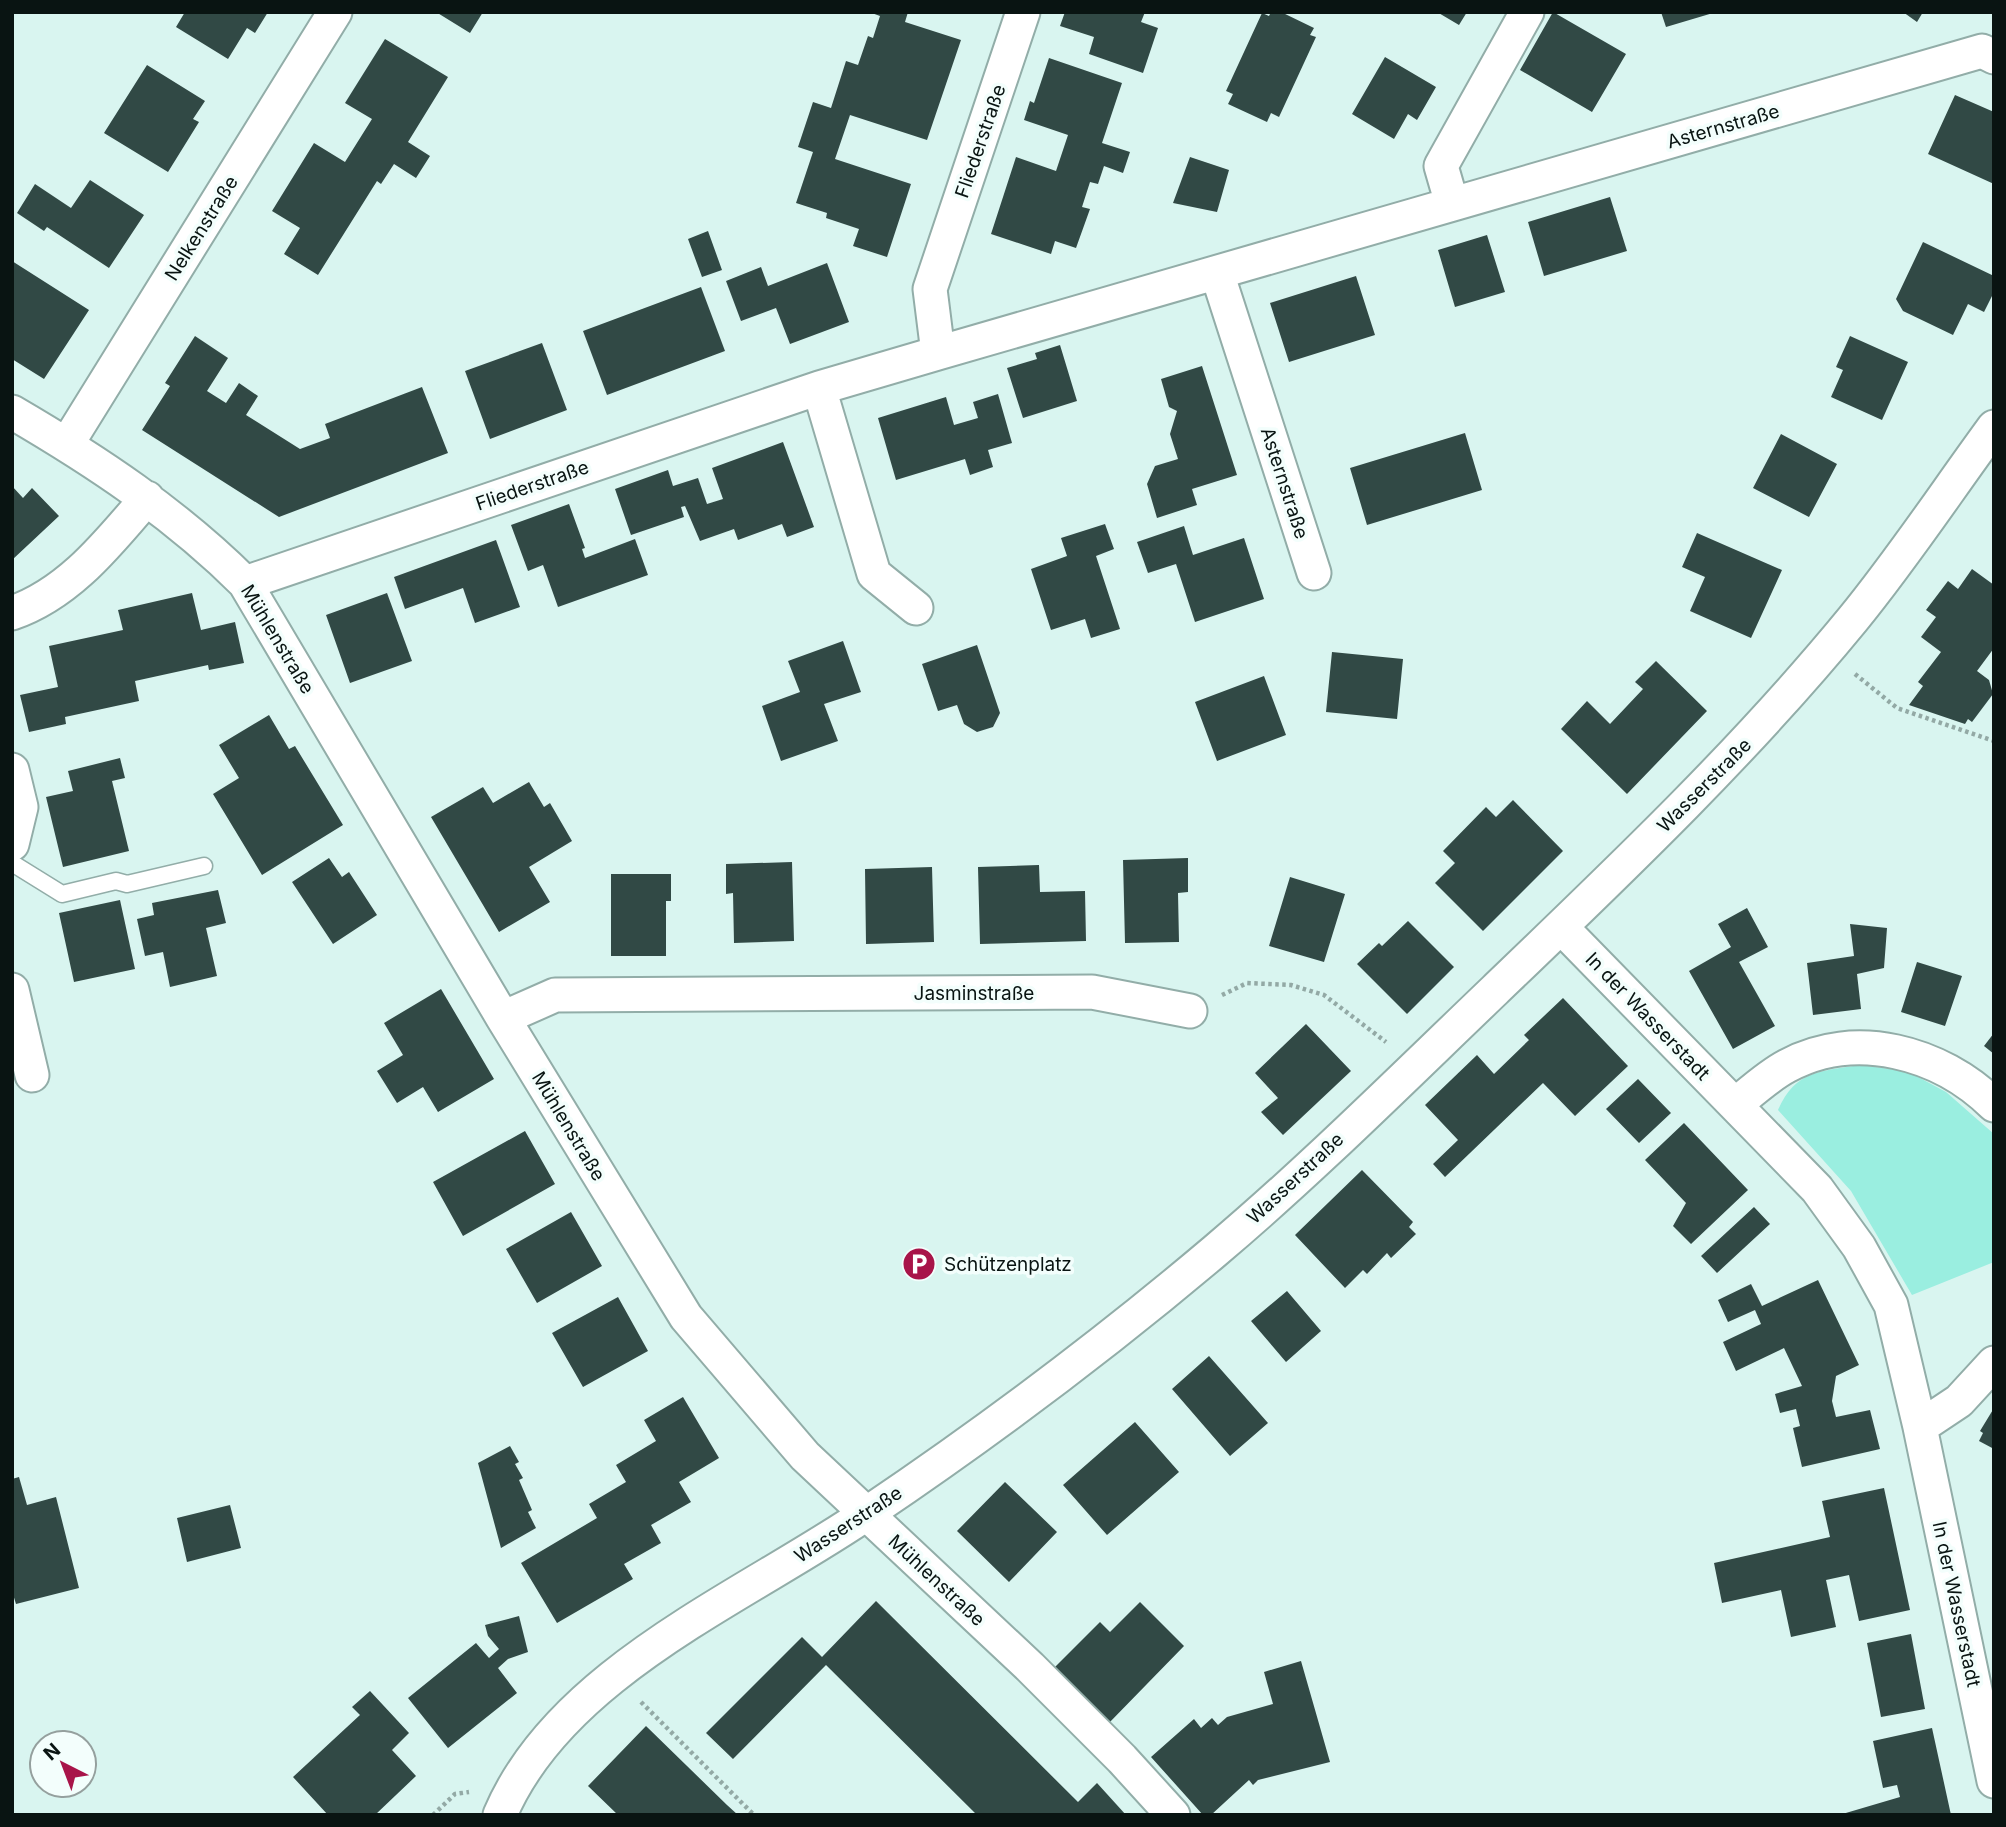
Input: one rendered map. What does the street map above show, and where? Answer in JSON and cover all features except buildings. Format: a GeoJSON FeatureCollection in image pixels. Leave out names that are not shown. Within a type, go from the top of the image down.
{"type":"FeatureCollection","features":[{"type":"Feature","properties":{"kind":"street","name":"Nelkenstraße"},"geometry":{"type":"LineString","coordinates":[[66,444],[335,12]]}},
{"type":"Feature","properties":{"kind":"street","name":"Fliederstraße"},"geometry":{"type":"LineString","coordinates":[[245,583],[819,388],[938,353],[930,289],[1023,12]]}},
{"type":"Feature","properties":{"kind":"street"},"geometry":{"type":"LineString","coordinates":[[1452,204],[1441,166],[1527,12]]}},
{"type":"Feature","properties":{"kind":"street","name":"Asternstraße"},"geometry":{"type":"LineString","coordinates":[[938,353],[1982,51],[1994,57]]}},
{"type":"Feature","properties":{"kind":"street","name":"Asternstraße"},"geometry":{"type":"LineString","coordinates":[[1217,272],[1314,573]]}},
{"type":"Feature","properties":{"kind":"street"},"geometry":{"type":"LineString","coordinates":[[819,388],[874,574],[916,608]]}},
{"type":"Feature","properties":{"kind":"street","name":"Mühlenstraße"},"geometry":{"type":"LineString","coordinates":[[12,412],[148,498],[206,544],[245,583],[503,1018],[686,1317],[805,1457],[1030,1668],[1167,1813]]}},
{"type":"Feature","properties":{"kind":"street","name":"Wasserstraße"},"geometry":{"type":"LineString","coordinates":[[500,1815],[512,1785],[572,1711],[646,1652],[867,1514],[1100,1348],[1223,1245],[1414,1068],[1562,927],[1756,733],[1858,613],[1994,427]]}},
{"type":"Feature","properties":{"kind":"street"},"geometry":{"type":"LineString","coordinates":[[12,613],[32,606],[89,565],[148,498]]}},
{"type":"Feature","properties":{"kind":"street"},"geometry":{"type":"LineString","coordinates":[[12,769],[21,807],[12,844]]}},
{"type":"Feature","properties":{"kind":"street","name":"In der Wasserstadt"},"geometry":{"type":"LineString","coordinates":[[1562,927],[1817,1189],[1859,1247],[1891,1305],[1920,1427],[1994,1782]]}},
{"type":"Feature","properties":{"kind":"street"},"geometry":{"type":"LineString","coordinates":[[12,990],[32,1075]]}},
{"type":"Feature","properties":{"kind":"street","name":"Jasminstraße"},"geometry":{"type":"LineString","coordinates":[[503,1018],[555,995],[1092,992],[1190,1011]]}},
{"type":"Feature","properties":{"kind":"street"},"geometry":{"type":"LineString","coordinates":[[1735,1105],[1785,1067],[1815,1054],[1863,1046],[1902,1052],[1955,1074],[1994,1105]]}},
{"type":"Feature","properties":{"kind":"street"},"geometry":{"type":"LineString","coordinates":[[1920,1427],[1959,1401],[1994,1363]]}},
{"type":"Feature","properties":{"kind":"lane"},"geometry":{"type":"LineString","coordinates":[[12,863],[62,894],[116,881],[127,884],[204,866]]}},
{"type":"Feature","properties":{"kind":"path"},"geometry":{"type":"LineString","coordinates":[[1827,651],[1897,708],[1994,741]]}},
{"type":"Feature","properties":{"kind":"path"},"geometry":{"type":"LineString","coordinates":[[1190,1011],[1247,983],[1291,985],[1324,995],[1395,1049],[1414,1068]]}},
{"type":"Feature","properties":{"kind":"path"},"geometry":{"type":"LineString","coordinates":[[616,1676],[754,1815]]}},
{"type":"Feature","properties":{"kind":"green space"},"geometry":{"type":"Polygon","coordinates":[[[1859,1065],[1907,1071],[1946,1092],[1994,1134],[1994,1262],[1912,1295],[1851,1191],[1778,1110],[1793,1087],[1810,1075],[1859,1065]]]}},
{"type":"Feature","properties":{"kind":"place","name":"Schützenplatz"},"geometry":{"type":"Point","coordinates":[919,1264]}}]}
